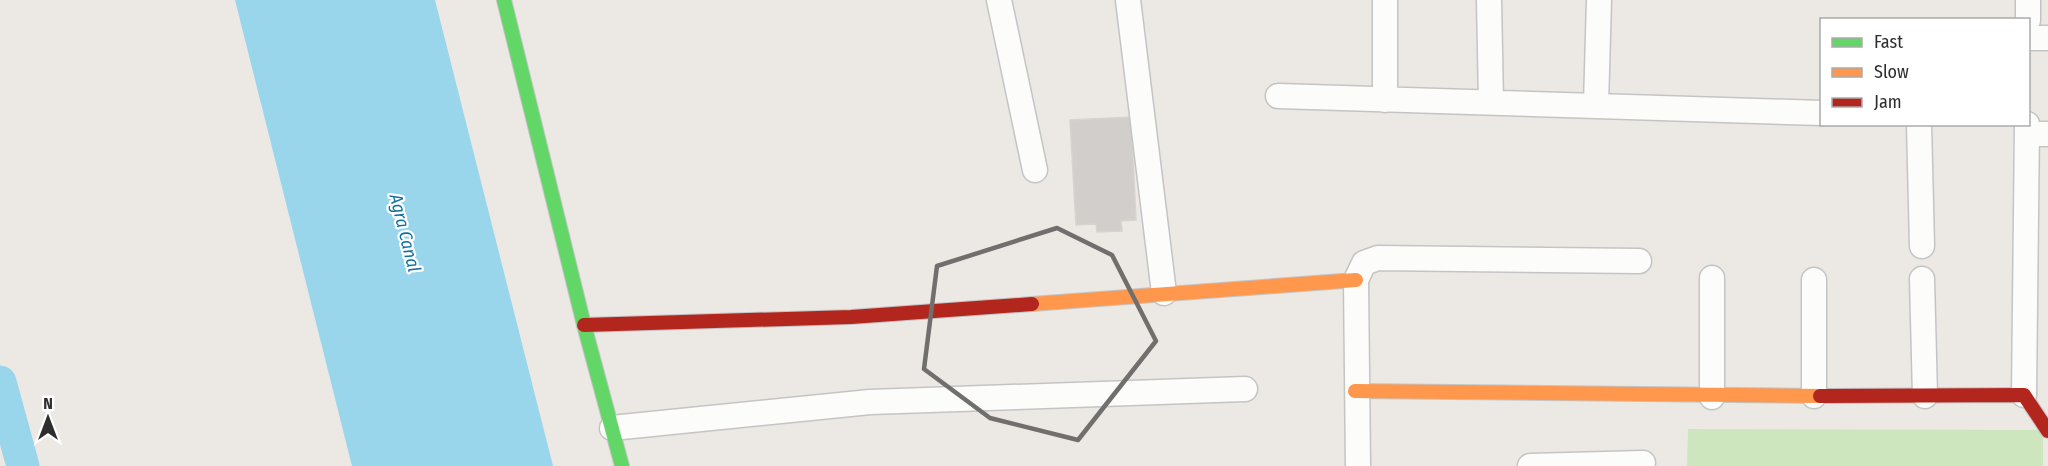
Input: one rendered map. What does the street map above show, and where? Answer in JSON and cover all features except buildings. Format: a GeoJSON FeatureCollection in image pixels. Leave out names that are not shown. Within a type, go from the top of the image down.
{"type":"FeatureCollection","features":[{"type":"Feature","properties":{"kind":"street"},"geometry":{"type":"LineString","coordinates":[[504,0],[584,325],[622,466]]}},
{"type":"Feature","properties":{"kind":"street"},"geometry":{"type":"LineString","coordinates":[[999,0],[1035,170]]}},
{"type":"Feature","properties":{"kind":"street"},"geometry":{"type":"LineString","coordinates":[[1128,0],[1164,293]]}},
{"type":"Feature","properties":{"kind":"street"},"geometry":{"type":"LineString","coordinates":[[1385,0],[1385,100]]}},
{"type":"Feature","properties":{"kind":"street"},"geometry":{"type":"LineString","coordinates":[[1489,0],[1491,102]]}},
{"type":"Feature","properties":{"kind":"street"},"geometry":{"type":"LineString","coordinates":[[1596,105],[1599,0]]}},
{"type":"Feature","properties":{"kind":"street"},"geometry":{"type":"LineString","coordinates":[[2028,0],[2028,18]]}},
{"type":"Feature","properties":{"kind":"street"},"geometry":{"type":"LineString","coordinates":[[2030,38],[2048,38]]}},
{"type":"Feature","properties":{"kind":"street"},"geometry":{"type":"LineString","coordinates":[[1278,96],[1820,113]]}},
{"type":"Feature","properties":{"kind":"street"},"geometry":{"type":"LineString","coordinates":[[1919,126],[1922,246]]}},
{"type":"Feature","properties":{"kind":"street"},"geometry":{"type":"LineString","coordinates":[[2034,131],[2024,395],[2048,431]]}},
{"type":"Feature","properties":{"kind":"street"},"geometry":{"type":"LineString","coordinates":[[1358,466],[1355,391],[1356,280],[1364,263],[1378,258],[1639,261]]}},
{"type":"Feature","properties":{"kind":"street"},"geometry":{"type":"LineString","coordinates":[[1712,278],[1712,397]]}},
{"type":"Feature","properties":{"kind":"street"},"geometry":{"type":"LineString","coordinates":[[1922,279],[1925,396]]}},
{"type":"Feature","properties":{"kind":"street"},"geometry":{"type":"LineString","coordinates":[[584,325],[851,317],[1356,280]]}},
{"type":"Feature","properties":{"kind":"street"},"geometry":{"type":"LineString","coordinates":[[1814,280],[1814,396]]}},
{"type":"Feature","properties":{"kind":"street"},"geometry":{"type":"LineString","coordinates":[[612,428],[870,402],[1245,389]]}},
{"type":"Feature","properties":{"kind":"street"},"geometry":{"type":"LineString","coordinates":[[1355,391],[1712,397],[2024,395]]}},
{"type":"Feature","properties":{"kind":"street"},"geometry":{"type":"LineString","coordinates":[[1530,466],[1643,463]]}},
{"type":"Feature","properties":{"kind":"highlighted area"},"geometry":{"type":"Polygon","coordinates":[[[1057,228],[1112,255],[1156,341],[1078,440],[990,418],[924,369],[937,266],[1057,228]]]}},
{"type":"Feature","properties":{"kind":"green space"},"geometry":{"type":"Polygon","coordinates":[[[1688,429],[2043,430],[2043,466],[1687,466],[1688,429]]]}},
{"type":"Feature","properties":{"kind":"water","name":"Agra Canal"},"geometry":{"type":"Polygon","coordinates":[[[235,0],[435,0],[553,466],[352,466],[235,0]]]}},
{"type":"Feature","properties":{"kind":"waterway"},"geometry":{"type":"LineString","coordinates":[[0,382],[23,466]]}},
{"type":"Feature","properties":{"kind":"traffic: fast"},"geometry":{"type":"LineString","coordinates":[[504,0],[584,325],[622,466]]}},
{"type":"Feature","properties":{"kind":"traffic: slow"},"geometry":{"type":"LineString","coordinates":[[1032,304],[1356,280]]}},
{"type":"Feature","properties":{"kind":"traffic: slow"},"geometry":{"type":"LineString","coordinates":[[1355,391],[1820,396]]}},
{"type":"Feature","properties":{"kind":"traffic: jam"},"geometry":{"type":"LineString","coordinates":[[584,325],[851,317],[1032,304]]}},
{"type":"Feature","properties":{"kind":"traffic: jam"},"geometry":{"type":"LineString","coordinates":[[1820,396],[2024,395],[2048,431]]}}]}
